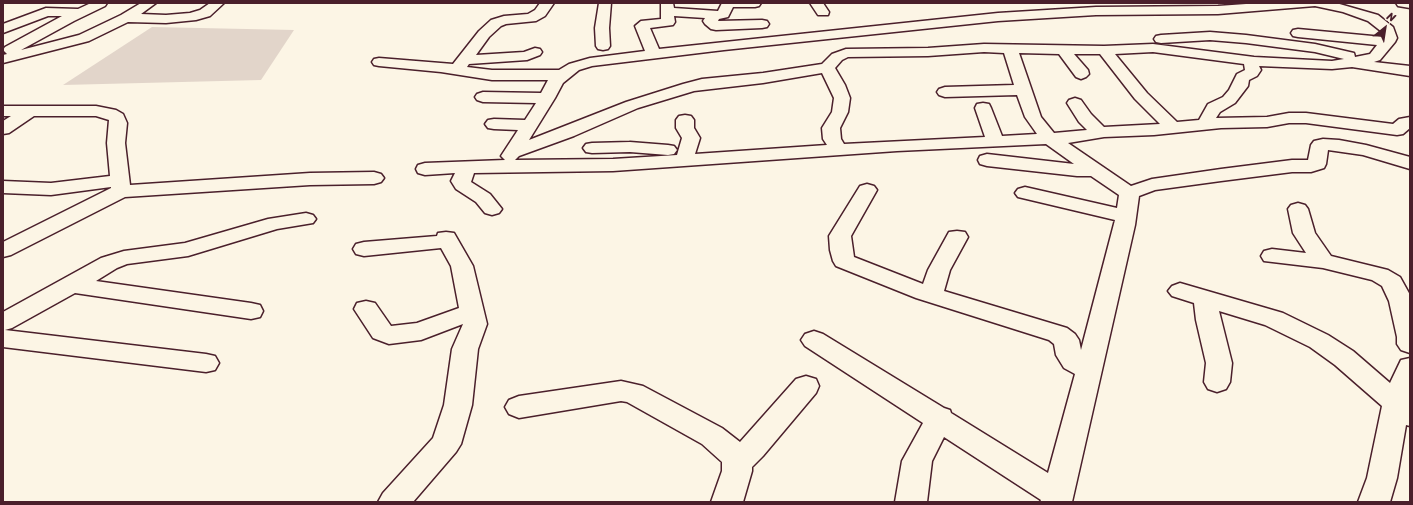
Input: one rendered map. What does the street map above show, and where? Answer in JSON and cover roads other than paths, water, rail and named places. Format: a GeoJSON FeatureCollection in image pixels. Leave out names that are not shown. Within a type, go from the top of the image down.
{"type":"FeatureCollection","features":[{"type":"Feature","properties":{"kind":"street"},"geometry":{"type":"LineString","coordinates":[[3,54],[101,3]]}},
{"type":"Feature","properties":{"kind":"street"},"geometry":{"type":"LineString","coordinates":[[3,59],[84,38],[126,18],[150,3]]}},
{"type":"Feature","properties":{"kind":"street"},"geometry":{"type":"LineString","coordinates":[[126,18],[166,19],[190,17],[205,12],[218,3]]}},
{"type":"Feature","properties":{"kind":"street"},"geometry":{"type":"LineString","coordinates":[[460,65],[484,34],[496,23],[531,18],[540,13],[544,6],[548,3]]}},
{"type":"Feature","properties":{"kind":"street"},"geometry":{"type":"LineString","coordinates":[[603,46],[602,28],[605,3]]}},
{"type":"Feature","properties":{"kind":"street"},"geometry":{"type":"LineString","coordinates":[[755,3],[728,3],[723,14],[710,21],[714,26],[762,24]]}},
{"type":"Feature","properties":{"kind":"street"},"geometry":{"type":"LineString","coordinates":[[501,166],[513,152],[547,98],[556,80],[574,67],[590,62],[1004,11],[1096,11],[1312,3]]}},
{"type":"Feature","properties":{"kind":"street"},"geometry":{"type":"LineString","coordinates":[[513,152],[568,132],[632,105],[689,87],[702,84],[763,78],[791,72],[826,68],[841,55],[853,52],[928,52],[1007,49],[1104,50],[1153,48],[1250,61],[1332,65],[1350,63],[1375,57],[1388,42],[1390,38],[1388,30],[1373,18],[1318,3]]}},
{"type":"Feature","properties":{"kind":"street"},"geometry":{"type":"LineString","coordinates":[[1402,3],[1410,4]]}},
{"type":"Feature","properties":{"kind":"street"},"geometry":{"type":"LineString","coordinates":[[1252,6],[1269,19]]}},
{"type":"Feature","properties":{"kind":"street"},"geometry":{"type":"LineString","coordinates":[[654,54],[642,26],[646,24],[668,22],[668,7],[719,15]]}},
{"type":"Feature","properties":{"kind":"street"},"geometry":{"type":"LineString","coordinates":[[3,29],[46,12],[80,13]]}},
{"type":"Feature","properties":{"kind":"street"},"geometry":{"type":"LineString","coordinates":[[1294,22],[1306,24],[1320,34]]}},
{"type":"Feature","properties":{"kind":"street"},"geometry":{"type":"LineString","coordinates":[[1251,30],[1320,34],[1388,42]]}},
{"type":"Feature","properties":{"kind":"street"},"geometry":{"type":"LineString","coordinates":[[997,35],[1007,49],[1024,90],[1033,117],[1048,138],[1129,194]]}},
{"type":"Feature","properties":{"kind":"street"},"geometry":{"type":"LineString","coordinates":[[1153,48],[1152,41],[1165,38],[1210,36],[1300,46],[1366,59]]}},
{"type":"Feature","properties":{"kind":"street"},"geometry":{"type":"LineString","coordinates":[[1064,49],[1070,60],[1080,70],[1081,74]]}},
{"type":"Feature","properties":{"kind":"street"},"geometry":{"type":"LineString","coordinates":[[1104,50],[1141,96],[1172,127]]}},
{"type":"Feature","properties":{"kind":"street"},"geometry":{"type":"LineString","coordinates":[[379,62],[460,65],[527,56],[535,52]]}},
{"type":"Feature","properties":{"kind":"street"},"geometry":{"type":"LineString","coordinates":[[1208,124],[1207,120],[1214,108],[1229,100],[1240,86],[1242,77],[1252,73],[1253,70],[1250,61]]}},
{"type":"Feature","properties":{"kind":"street"},"geometry":{"type":"LineString","coordinates":[[1350,63],[1410,71]]}},
{"type":"Feature","properties":{"kind":"street"},"geometry":{"type":"LineString","coordinates":[[460,65],[492,75],[561,76]]}},
{"type":"Feature","properties":{"kind":"street"},"geometry":{"type":"LineString","coordinates":[[826,68],[837,85],[842,98],[840,112],[831,128],[832,139],[839,150]]}},
{"type":"Feature","properties":{"kind":"street"},"geometry":{"type":"LineString","coordinates":[[945,92],[1024,90]]}},
{"type":"Feature","properties":{"kind":"street"},"geometry":{"type":"LineString","coordinates":[[483,96],[547,98]]}},
{"type":"Feature","properties":{"kind":"street"},"geometry":{"type":"LineString","coordinates":[[1074,103],[1085,118],[1100,132]]}},
{"type":"Feature","properties":{"kind":"street"},"geometry":{"type":"LineString","coordinates":[[983,108],[995,141]]}},
{"type":"Feature","properties":{"kind":"street"},"geometry":{"type":"LineString","coordinates":[[3,111],[96,112],[110,114],[116,118],[118,123],[116,144],[120,186]]}},
{"type":"Feature","properties":{"kind":"street"},"geometry":{"type":"LineString","coordinates":[[3,128],[30,111]]}},
{"type":"Feature","properties":{"kind":"street"},"geometry":{"type":"LineString","coordinates":[[425,169],[501,166],[613,165],[686,155],[839,150],[1071,138],[1100,132],[1154,130],[1208,124],[1267,122],[1295,117],[1406,131]]}},
{"type":"Feature","properties":{"kind":"street"},"geometry":{"type":"LineString","coordinates":[[685,120],[685,128],[691,138],[686,155]]}},
{"type":"Feature","properties":{"kind":"street"},"geometry":{"type":"LineString","coordinates":[[494,124],[529,125]]}},
{"type":"Feature","properties":{"kind":"street"},"geometry":{"type":"LineString","coordinates":[[1129,194],[1152,185],[1292,166],[1311,166],[1316,164],[1320,145],[1323,144],[1339,144],[1410,163]]}},
{"type":"Feature","properties":{"kind":"street"},"geometry":{"type":"LineString","coordinates":[[592,148],[630,147],[686,155]]}},
{"type":"Feature","properties":{"kind":"street"},"geometry":{"type":"LineString","coordinates":[[987,160],[1069,169],[1093,170]]}},
{"type":"Feature","properties":{"kind":"street"},"geometry":{"type":"LineString","coordinates":[[467,167],[461,181],[463,185],[484,198],[492,209]]}},
{"type":"Feature","properties":{"kind":"street"},"geometry":{"type":"LineString","coordinates":[[3,187],[23,186],[51,189],[374,178]]}},
{"type":"Feature","properties":{"kind":"street"},"geometry":{"type":"LineString","coordinates":[[3,250],[120,186]]}},
{"type":"Feature","properties":{"kind":"street"},"geometry":{"type":"LineString","coordinates":[[867,190],[840,236],[841,250],[844,261],[850,265],[931,295],[1058,334],[1066,340],[1069,355],[1073,361],[1089,370]]}},
{"type":"Feature","properties":{"kind":"street"},"geometry":{"type":"LineString","coordinates":[[1025,193],[1126,216]]}},
{"type":"Feature","properties":{"kind":"street"},"geometry":{"type":"LineString","coordinates":[[814,340],[940,418],[1057,498],[1126,216],[1129,194]]}},
{"type":"Feature","properties":{"kind":"street"},"geometry":{"type":"LineString","coordinates":[[1298,209],[1304,233],[1323,261]]}},
{"type":"Feature","properties":{"kind":"street"},"geometry":{"type":"LineString","coordinates":[[3,322],[72,286],[109,263],[124,258],[188,249],[275,223],[306,219]]}},
{"type":"Feature","properties":{"kind":"street"},"geometry":{"type":"LineString","coordinates":[[931,295],[939,270],[957,237]]}},
{"type":"Feature","properties":{"kind":"street"},"geometry":{"type":"LineString","coordinates":[[364,249],[447,239],[462,266],[475,324],[465,349],[458,405],[446,444],[394,502]]}},
{"type":"Feature","properties":{"kind":"street"},"geometry":{"type":"LineString","coordinates":[[1272,256],[1323,261],[1380,275],[1392,282],[1401,301],[1410,337],[1410,344]]}},
{"type":"Feature","properties":{"kind":"street"},"geometry":{"type":"LineString","coordinates":[[72,286],[251,311]]}},
{"type":"Feature","properties":{"kind":"street"},"geometry":{"type":"LineString","coordinates":[[1180,291],[1274,319],[1319,341],[1344,358],[1403,409]]}},
{"type":"Feature","properties":{"kind":"street"},"geometry":{"type":"LineString","coordinates":[[1205,298],[1208,320],[1219,363],[1217,382]]}},
{"type":"Feature","properties":{"kind":"street"},"geometry":{"type":"LineString","coordinates":[[366,309],[382,332],[389,335],[420,331],[446,320],[473,312]]}},
{"type":"Feature","properties":{"kind":"street"},"geometry":{"type":"LineString","coordinates":[[3,338],[206,363]]}},
{"type":"Feature","properties":{"kind":"street"},"geometry":{"type":"LineString","coordinates":[[1374,502],[1403,409],[1410,367]]}},
{"type":"Feature","properties":{"kind":"street"},"geometry":{"type":"LineString","coordinates":[[737,462],[753,448],[806,386]]}},
{"type":"Feature","properties":{"kind":"street"},"geometry":{"type":"LineString","coordinates":[[519,407],[621,391],[633,393],[712,436],[726,446],[737,458],[737,471],[727,502]]}},
{"type":"Feature","properties":{"kind":"street"},"geometry":{"type":"LineString","coordinates":[[911,502],[917,461],[940,418]]}}]}
